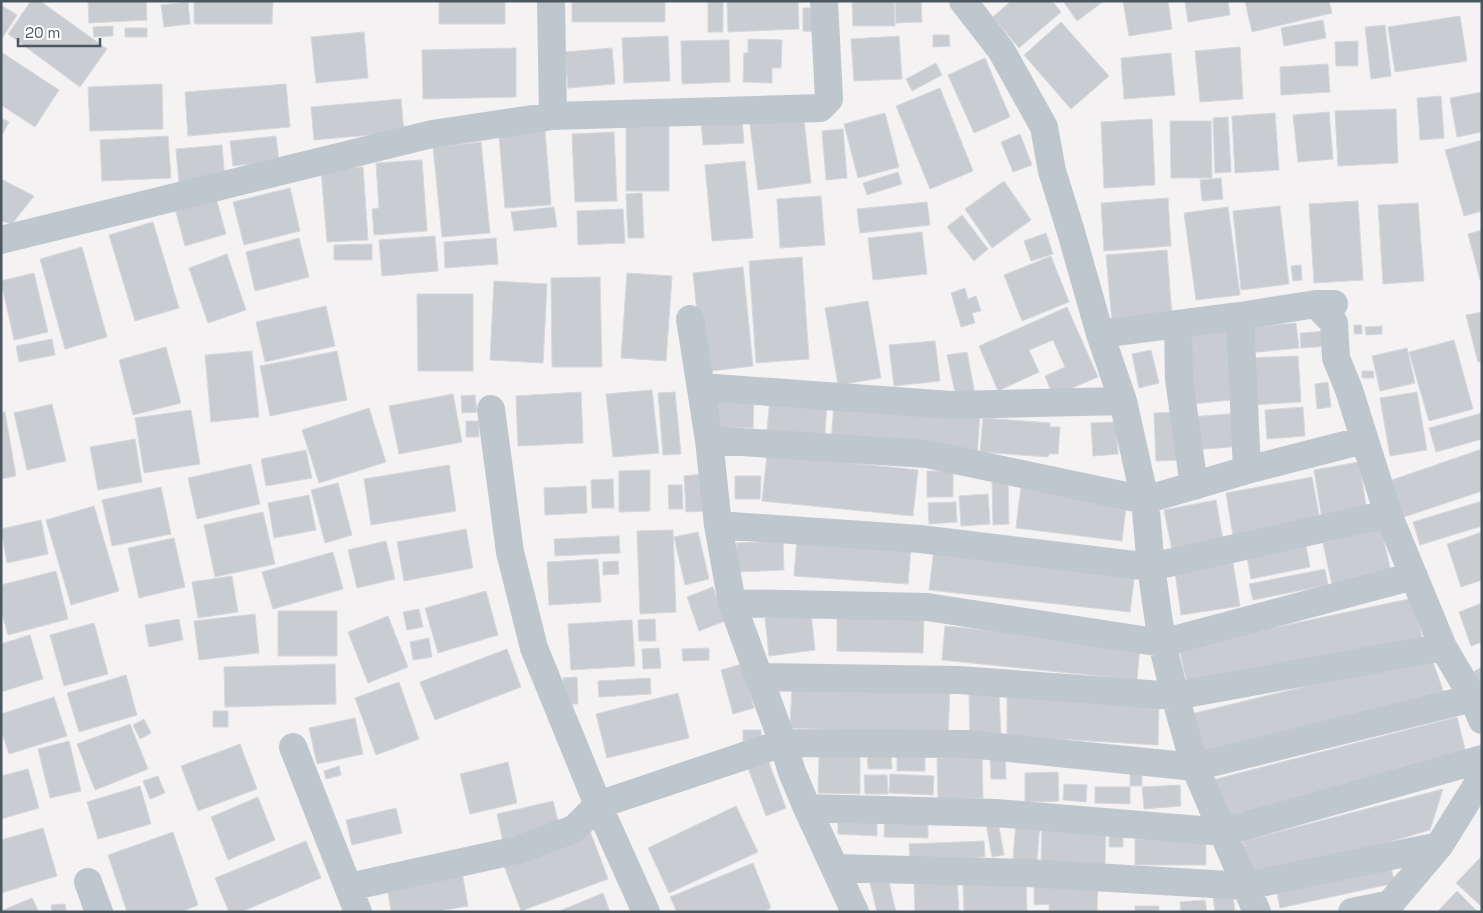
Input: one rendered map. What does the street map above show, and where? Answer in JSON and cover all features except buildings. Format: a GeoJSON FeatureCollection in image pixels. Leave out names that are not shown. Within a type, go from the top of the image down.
{"type":"FeatureCollection","features":[{"type":"Feature","properties":{"kind":"street"},"geometry":{"type":"LineString","coordinates":[[551,1],[553,116]]}},
{"type":"Feature","properties":{"kind":"street"},"geometry":{"type":"LineString","coordinates":[[1,240],[432,134],[553,116],[820,108],[829,100],[824,1]]}},
{"type":"Feature","properties":{"kind":"street"},"geometry":{"type":"LineString","coordinates":[[963,1],[1001,50],[1044,127],[1052,171],[1072,232],[1100,334],[1123,401],[1145,500],[1151,567],[1162,643],[1174,696],[1195,767],[1257,912]]}},
{"type":"Feature","properties":{"kind":"street"},"geometry":{"type":"LineString","coordinates":[[293,747],[354,900],[518,850],[574,829],[598,805],[784,743],[969,744],[1195,767],[1477,709],[1444,647],[1388,514],[1336,358],[1334,323],[1327,304],[1100,334]]}},
{"type":"Feature","properties":{"kind":"street"},"geometry":{"type":"LineString","coordinates":[[1240,316],[1247,470]]}},
{"type":"Feature","properties":{"kind":"street"},"geometry":{"type":"LineString","coordinates":[[690,319],[709,440],[718,525],[732,604],[784,743],[792,772],[855,912]]}},
{"type":"Feature","properties":{"kind":"street"},"geometry":{"type":"LineString","coordinates":[[1178,324],[1178,379],[1194,486]]}},
{"type":"Feature","properties":{"kind":"street"},"geometry":{"type":"LineString","coordinates":[[701,387],[951,405],[1123,401]]}},
{"type":"Feature","properties":{"kind":"street"},"geometry":{"type":"LineString","coordinates":[[491,409],[510,552],[534,648],[598,805],[646,912]]}},
{"type":"Feature","properties":{"kind":"street"},"geometry":{"type":"LineString","coordinates":[[709,440],[926,454],[1145,500],[1247,470],[1364,440]]}},
{"type":"Feature","properties":{"kind":"street"},"geometry":{"type":"LineString","coordinates":[[718,525],[920,539],[1151,567],[1388,514]]}},
{"type":"Feature","properties":{"kind":"street"},"geometry":{"type":"LineString","coordinates":[[732,604],[927,607],[1162,643],[1414,576]]}},
{"type":"Feature","properties":{"kind":"street"},"geometry":{"type":"LineString","coordinates":[[760,677],[959,680],[1174,696],[1444,647]]}},
{"type":"Feature","properties":{"kind":"street"},"geometry":{"type":"LineString","coordinates":[[807,808],[996,813],[1224,832],[1482,759]]}},
{"type":"Feature","properties":{"kind":"street"},"geometry":{"type":"LineString","coordinates":[[1352,912],[1387,908],[1438,846],[1482,777]]}},
{"type":"Feature","properties":{"kind":"street"},"geometry":{"type":"LineString","coordinates":[[835,868],[1026,873],[1246,886],[1438,846]]}},
{"type":"Feature","properties":{"kind":"street"},"geometry":{"type":"LineString","coordinates":[[88,882],[100,912]]}}]}
